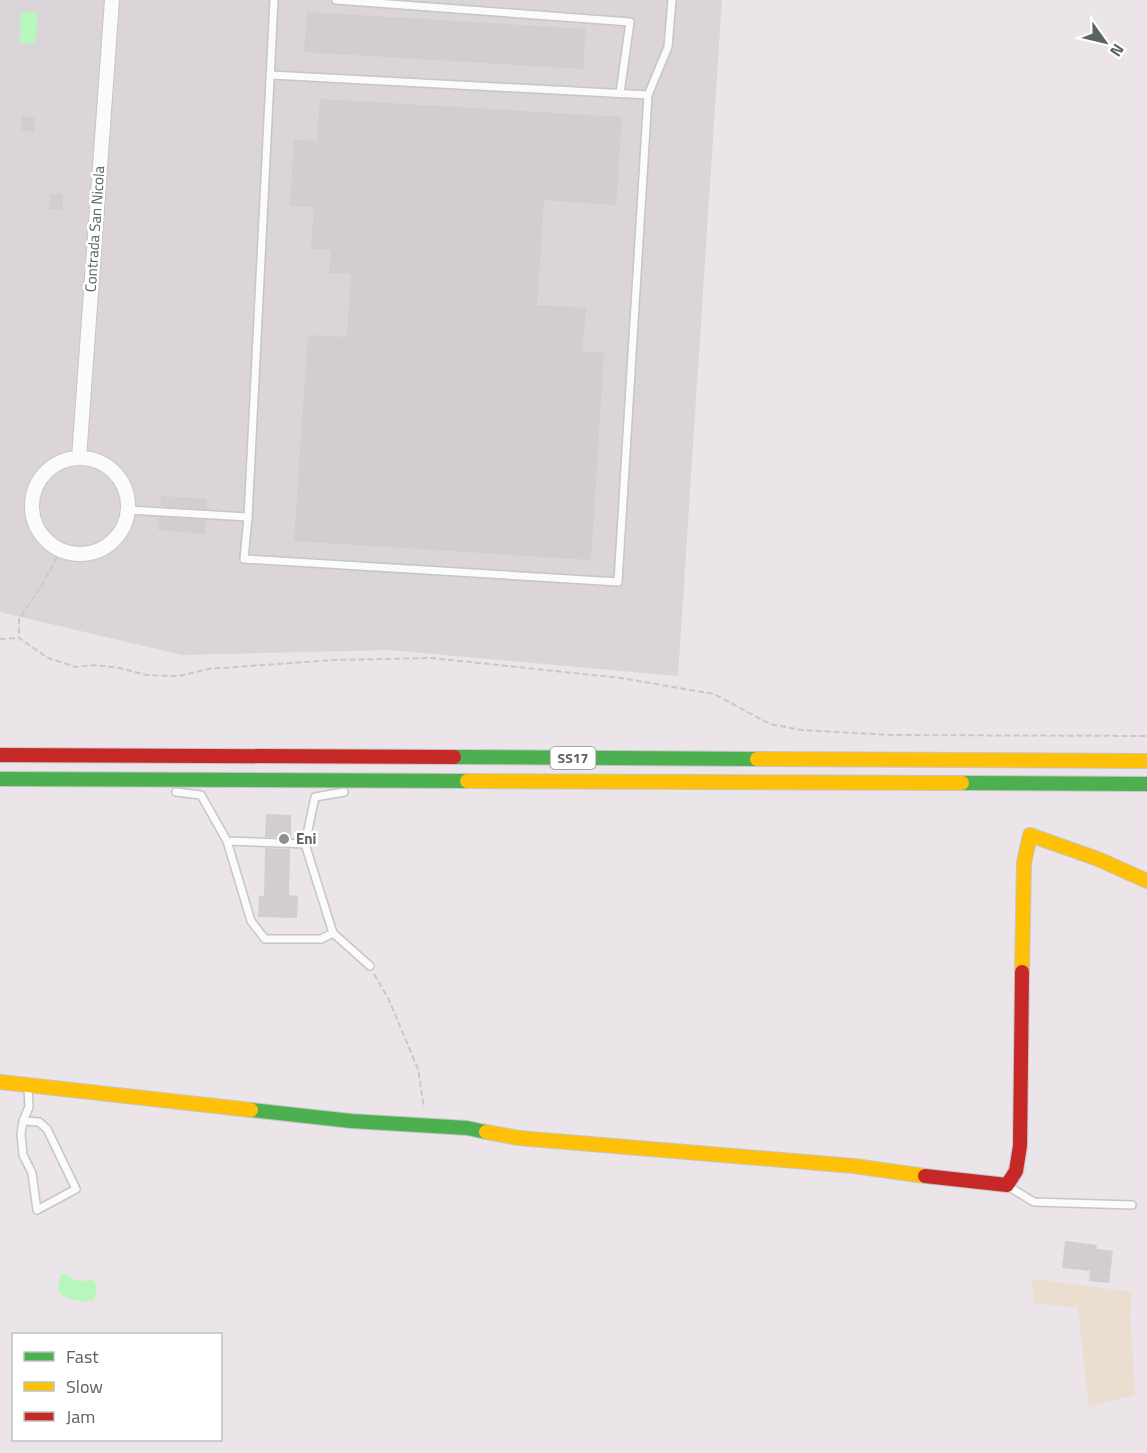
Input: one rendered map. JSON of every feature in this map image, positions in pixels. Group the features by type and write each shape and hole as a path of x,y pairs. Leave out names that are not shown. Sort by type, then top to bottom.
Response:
{"main road":[{"name":"SS17","path":"0,755 1147,761"},
{"name":"SS17","path":"0,779 1147,784"},
{"path":"0,1082 351,1121 467,1128 519,1138 854,1166 962,1182 1007,1185 1016,1172 1020,1146 1024,864 1030,836 1098,859 1147,881"}],"street":[{"name":"Contrada San Nicola","path":"79,458 112,0"},
{"path":"79,458 101,463 119,477 124,487 128,510 120,531 104,547 83,553 61,549 49,542 39,531 34,518 34,496 42,477 52,466 65,460 79,458"}],"lane":[{"path":"274,0 244,559 618,582 648,95 668,48 672,0"},
{"path":"336,0 630,22 620,93"},
{"path":"271,75 648,95"},
{"path":"128,510 248,517"},
{"path":"72,779 142,788"},
{"path":"370,966 333,933 305,844 315,796 410,781"},
{"path":"166,791 201,795 227,842 251,921 265,939 321,939 333,933"},
{"path":"227,842 305,844"},
{"path":"23,1121 39,1122 47,1129 75,1189 37,1210 32,1173 23,1155 21,1134 23,1121 29,1107 28,1085"},
{"path":"1007,1185 1020,1196 1034,1202 1132,1205"}],"path":[{"path":"19,638 19,619 42,585 61,549"},
{"path":"0,639 19,638 48,658 75,667 94,665 120,668 146,675 179,676 208,669 262,667 334,660 432,658 621,678 714,694 770,724 801,730 890,735 1147,736"},
{"path":"370,966 389,1000 418,1069 427,1125"}],"shaded area":[{"path":"0,0 722,0 678,676 389,650 182,655 0,612"},
{"path":"21,12 38,13 35,44 19,43"},
{"path":"63,1273 77,1281 94,1280 97,1288 94,1300 75,1300 58,1291 60,1275"},
{"path":"1032,1279 1132,1292 1130,1312 1135,1394 1089,1408 1078,1308 1034,1303"}],"building":[{"path":"307,12 586,29 583,69 304,52"},
{"path":"320,99 622,117 616,205 544,200 537,305 586,308 582,352 604,353 591,560 294,541 308,335 347,337 351,274 329,273 331,250 311,249 314,207 290,206 294,140 317,141"},
{"path":"22,116 35,118 34,132 21,130"},
{"path":"51,194 63,194 63,210 49,209"},
{"path":"161,496 207,499 207,509 160,506"},
{"path":"159,517 206,520 205,534 158,530"},
{"path":"266,814 291,815 291,838 265,837"},
{"path":"265,848 290,849 289,895 298,896 297,918 258,917 259,896 264,896"},
{"path":"1065,1241 1097,1245 1096,1249 1113,1251 1109,1283 1089,1281 1090,1271 1062,1268"}],"traffic: fast":[{"path":"454,757 757,759"},
{"path":"0,779 467,781"},
{"path":"962,783 1147,784"},
{"path":"251,1110 351,1121 467,1128 486,1132"}],"traffic: slow":[{"path":"757,759 1147,761"},
{"path":"467,781 962,783"},
{"path":"1022,972 1024,863 1030,835 1098,859 1147,881"},
{"path":"0,1082 251,1110"},
{"path":"486,1132 519,1138 854,1166 925,1176"}],"traffic: jam":[{"path":"0,755 454,757"},
{"path":"925,1176 1007,1185 1016,1171 1020,1146 1022,972"}],"place":[{"name":"Eni","path":"284,839"}]}
